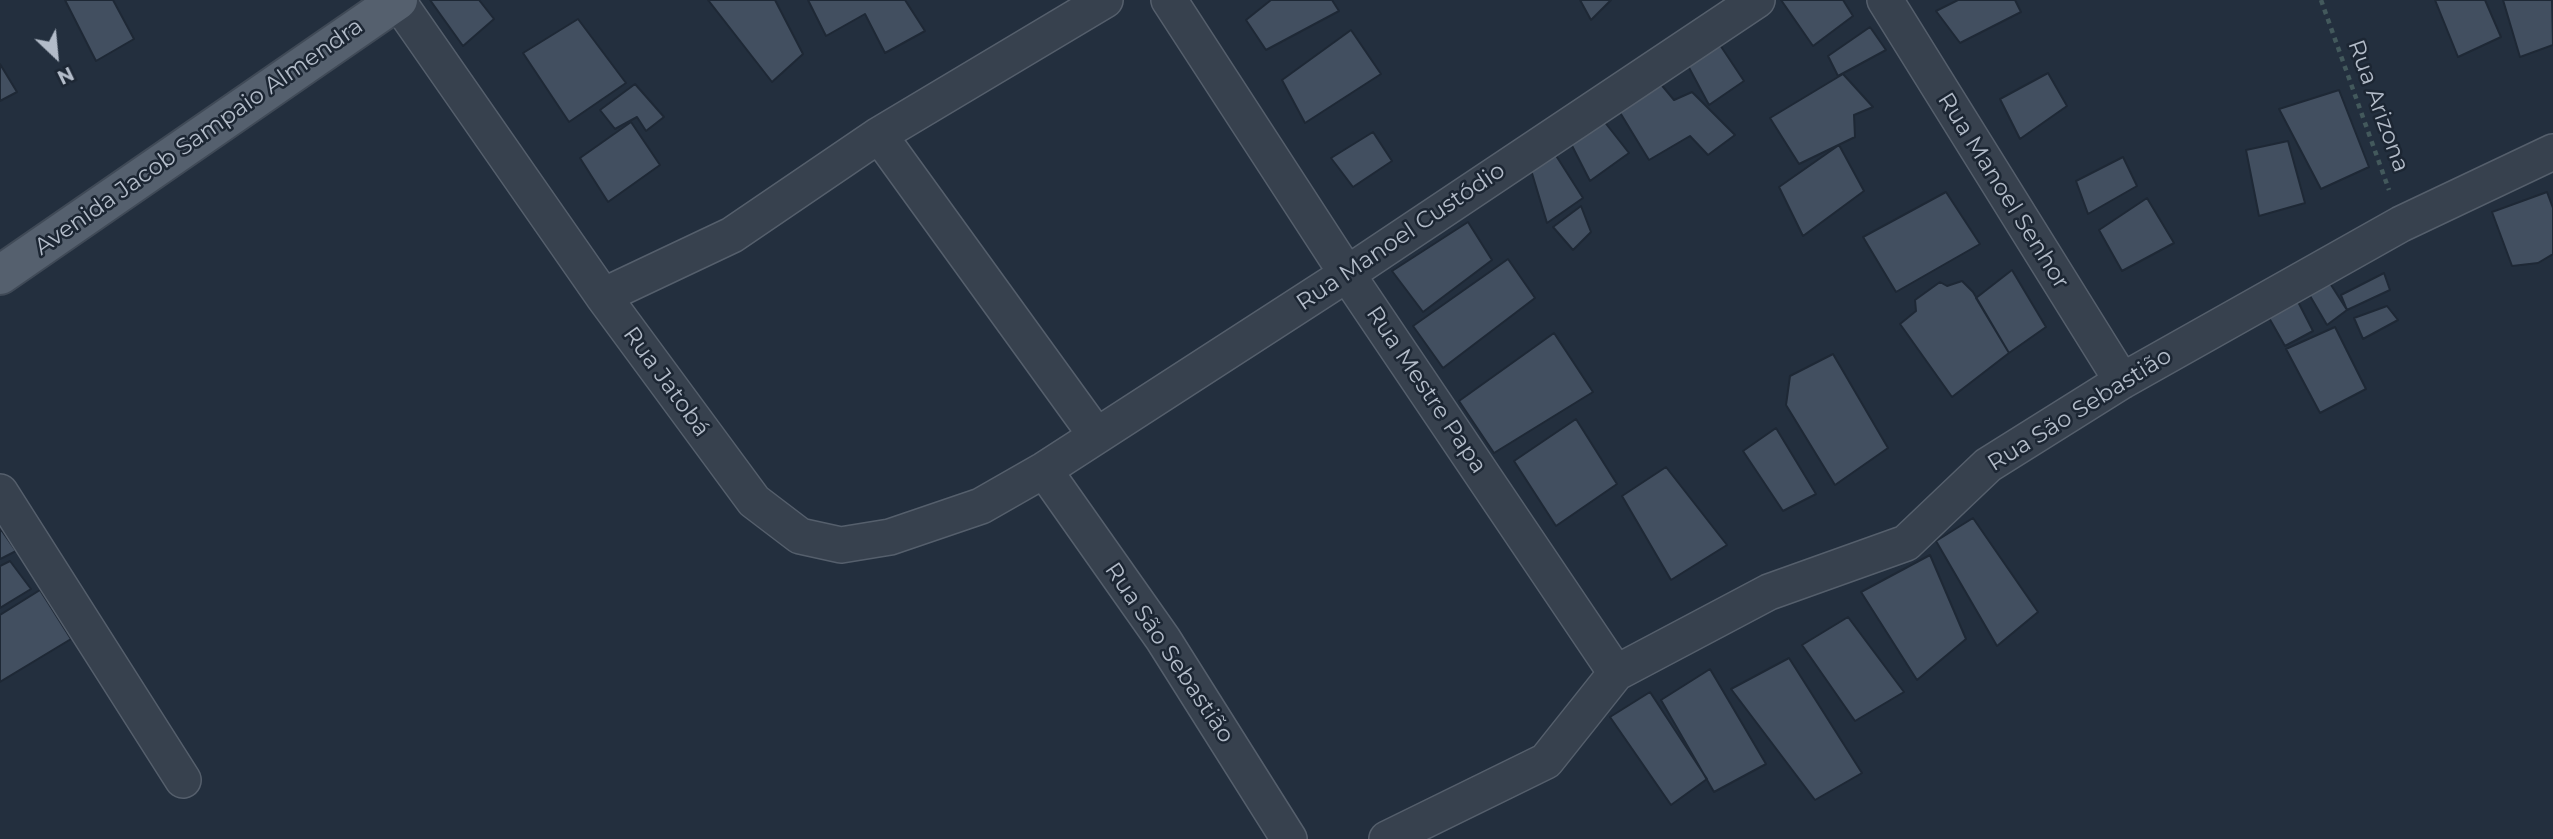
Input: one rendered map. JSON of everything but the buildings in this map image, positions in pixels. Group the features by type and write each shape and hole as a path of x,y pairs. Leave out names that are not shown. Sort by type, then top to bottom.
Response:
{"main road":[{"name":"Avenida Jacob Sampaio Almendra","path":"0,275 381,5"}],"street":[{"path":"603,296 732,235 879,135 1105,0"},
{"name":"Rua Mestre Papa","path":"1169,0 1347,274 1616,673"},
{"name":"Rua Manoel Custódio","path":"1044,470 1347,274 1756,0"},
{"name":"Rua Manoel Senhor","path":"1885,0 2122,381"},
{"name":"Rua Jatobá","path":"381,5 603,296 754,501 800,536 841,545 890,537 981,506 1044,470"},
{"path":"879,135 1096,435"},
{"name":"Rua São Sebastião","path":"1616,673 1769,592 1906,543 1988,465 2122,381 2401,224 2553,152"},
{"name":"Rua São Sebastião","path":"1044,470 1163,639 1289,839"},
{"path":"0,492 183,780"},
{"path":"1387,839 1546,761 1616,673"}],"path":[{"name":"Rua Arizona","path":"2321,0 2401,224"}]}
